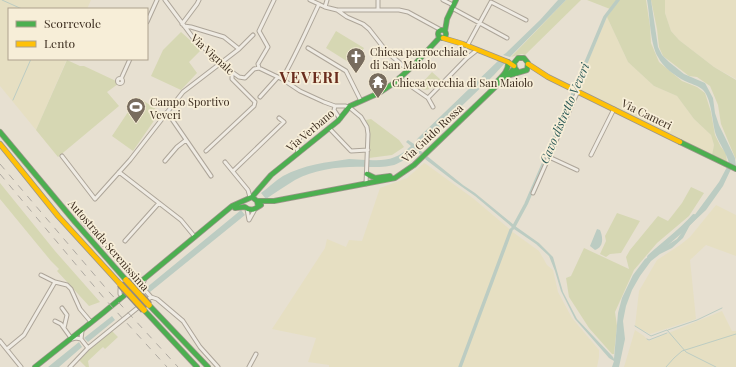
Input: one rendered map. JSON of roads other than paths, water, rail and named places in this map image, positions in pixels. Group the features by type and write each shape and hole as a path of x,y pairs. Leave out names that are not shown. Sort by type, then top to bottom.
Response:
{"main road":[{"name":"Via Verbano","path":"248,202 262,183 340,119 349,107 387,89 408,70 443,34 444,22 453,6"},
{"path":"443,34 467,46 508,62 522,72 525,71 548,77"},
{"path":"515,67 518,58 523,58 527,60 528,64 548,77"},
{"path":"489,92 508,70 510,65 508,62"},
{"path":"525,71 528,68 528,64"},
{"name":"Via Guido Rossa","path":"257,205 266,202 395,178 414,165 489,92 507,77 515,67"},
{"name":"Via Cameri","path":"548,77 736,169"},
{"name":"Autostrada Serenissima","path":"0,132 75,222 129,279 149,305 208,367"},
{"name":"Autostrada Serenissima","path":"0,144 45,200 97,260 197,367"},
{"path":"366,174 371,178 375,178 401,174"},
{"path":"62,202 75,222"},
{"path":"35,367 212,223 233,208 239,207 248,202 257,205 251,211 248,202"}],"street":[{"path":"148,20 157,0"},
{"name":"Via Vignale","path":"165,0 194,39 232,72 239,77 245,78 254,69 259,68"},
{"path":"199,0 183,25 224,37 239,49"},
{"path":"274,0 259,31 268,47 258,64 259,68 282,79 300,91 324,102 335,106 349,107 361,117 366,123 368,134 366,184"},
{"path":"310,0 325,7 337,10 399,10 408,12 443,34"},
{"path":"325,7 327,0"},
{"path":"378,0 378,10"},
{"path":"443,0 507,38"},
{"path":"467,58 467,46 491,2 526,20"},
{"path":"282,79 294,60 300,42 319,4"},
{"path":"337,10 347,18 363,24 369,29 387,52 408,70"},
{"path":"62,156 95,199 130,160 183,92 239,49 253,35"},
{"path":"308,48 346,71 361,101"},
{"path":"428,98 467,58 477,50"},
{"path":"121,78 130,60"},
{"path":"206,151 254,106 255,102 232,79 232,72"},
{"path":"260,97 278,77"},
{"path":"399,78 428,98 433,107"},
{"path":"533,193 576,90"},
{"path":"335,106 334,110 340,119"},
{"path":"591,155 614,109"},
{"path":"167,112 211,176"},
{"path":"233,171 284,122 279,118"},
{"path":"329,128 351,151 368,150"},
{"path":"298,153 298,139 302,134"},
{"path":"165,161 177,147 186,140"},
{"path":"549,157 577,170"},
{"path":"225,162 248,190 249,220 257,205"},
{"path":"119,172 181,220 195,236"},
{"path":"125,241 159,203"},
{"path":"83,221 131,274 120,290 120,294 122,296"},
{"path":"41,275 55,282 67,285 71,289 80,309 90,322 82,333 80,339"},
{"path":"129,279 142,279 144,289 150,296 157,299 183,321 200,347 218,367"},
{"path":"7,349 24,335 55,282"},
{"path":"133,288 140,287 144,289"},
{"path":"70,367 87,347 150,296"},
{"path":"62,308 67,315 64,328"},
{"path":"55,321 61,324 70,338"},
{"path":"62,345 67,344 76,338 80,339 87,347"},
{"path":"0,341 21,367"},
{"path":"249,367 256,354"}],"waterway":[{"path":"2,0 20,8"},
{"name":"Cavo distretto Veveri","path":"513,228 526,204 605,17 618,0"},
{"path":"13,100 31,60"},
{"path":"650,257 694,217"},
{"name":"Cavo distretto Veveri","path":"460,367 511,230"},
{"path":"668,330 697,320 722,308"},
{"path":"635,326 651,336 667,330 686,352 716,367"},
{"path":"647,339 649,340 667,333"},
{"path":"666,367 682,351 736,334"}],"railway":[{"path":"0,164 110,293 178,367"},
{"path":"0,174 104,298 167,367"}],"place":[{"name":"Chiesa parrocchiale di San Maiolo","path":"356,74"},
{"name":"Chiesa vecchia di San Maiolo","path":"378,99"},
{"name":"Campo Sportivo Veveri","path":"136,124"}],"district":[{"name":"VEVERI","path":"310,77"}]}
